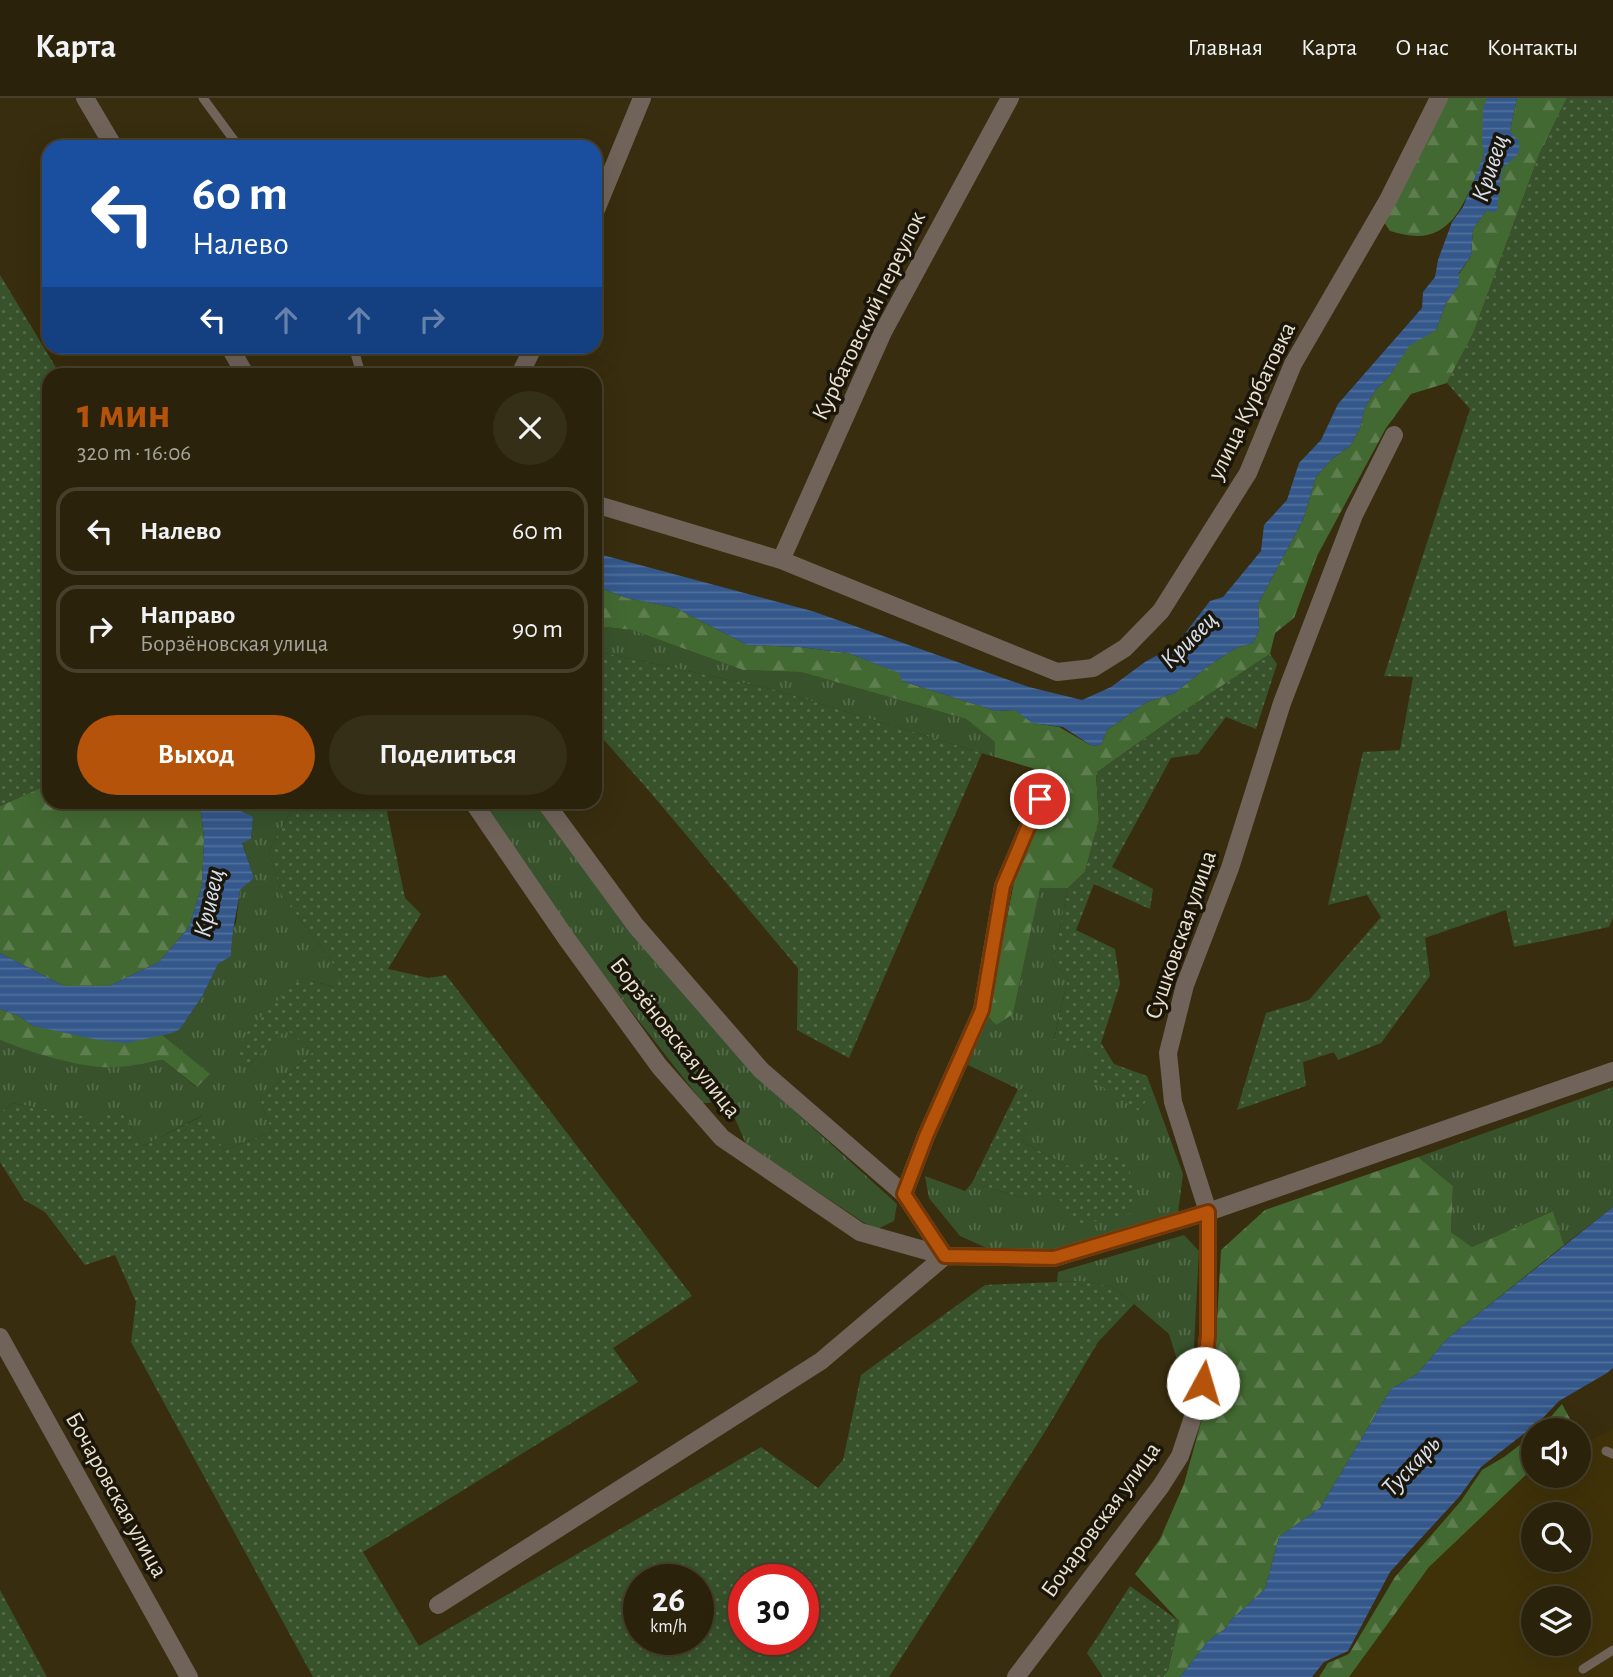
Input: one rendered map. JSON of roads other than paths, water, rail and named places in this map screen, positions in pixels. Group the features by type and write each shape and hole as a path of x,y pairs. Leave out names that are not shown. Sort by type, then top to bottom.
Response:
{"street":[{"path":"85,98 110,140"},
{"path":"602,195 642,98"},
{"name":"Курбатовский переулок","path":"781,560 883,332 1010,98"},
{"name":"улица Курбатовка","path":"781,560 1057,673 1093,668 1125,648 1161,611 1248,473 1293,365 1388,200 1439,98"},
{"name":"Сушковская улица","path":"1208,1212 1173,1102 1168,1053 1185,985 1230,868 1282,703 1354,515 1394,435"},
{"path":"602,505 781,560"},
{"path":"904,1194 926,1136 982,1010 1003,886 1040,799"},
{"name":"Борзёновская улица","path":"478,809 566,938 659,1066 722,1138 860,1232 945,1256"},
{"name":"Борзёновская улица","path":"550,809 636,926 761,1070 904,1194 945,1256"},
{"path":"438,1605 821,1361 945,1256 1054,1258 1208,1212 1613,1071"},
{"name":"Бочаровская улица","path":"1016,1677 1180,1457 1203,1383 1208,1336 1208,1212"},
{"name":"Бочаровская улица","path":"0,1337 189,1677"}],"lane":[{"path":"203,98 234,140"},
{"path":"1584,1669 1613,1650"}],"water":[{"name":"Кривец","path":"1487,98 1517,98 1510,131 1519,141 1519,153 1502,169 1497,212 1486,211 1473,229 1471,256 1459,273 1459,285 1446,303 1436,330 1409,346 1365,407 1360,428 1350,446 1331,460 1316,477 1303,520 1258,604 1259,630 1253,643 1236,648 1175,693 1147,702 1107,730 1101,745 1092,746 1063,727 1032,723 1015,710 996,711 902,681 899,673 848,653 800,647 747,645 676,608 627,598 602,589 602,555 812,611 1029,687 1082,700 1111,687 1145,662 1176,645 1210,601 1223,597 1261,551 1264,525 1287,500 1299,463 1321,440 1338,404 1422,308 1423,292 1435,277 1438,260 1452,222 1463,207 1484,155 1483,109"},
{"name":"Кривец","path":"201,809 241,809 253,817 251,839 242,843 254,878 240,890 231,956 218,964 203,995 180,1029 127,1043 98,1040 33,1026 19,1016 0,1009 0,953 64,986 109,986 159,962 189,927 202,886 204,839"},
{"name":"Тускарь","path":"1613,1207 1613,1368 1559,1401 1543,1418 1521,1418 1521,1436 1481,1467 1459,1497 1390,1572 1348,1651 1324,1662 1312,1677 1180,1677 1208,1641 1225,1629 1231,1620 1265,1589 1279,1537 1320,1508 1391,1389 1417,1374 1448,1338"}]}
